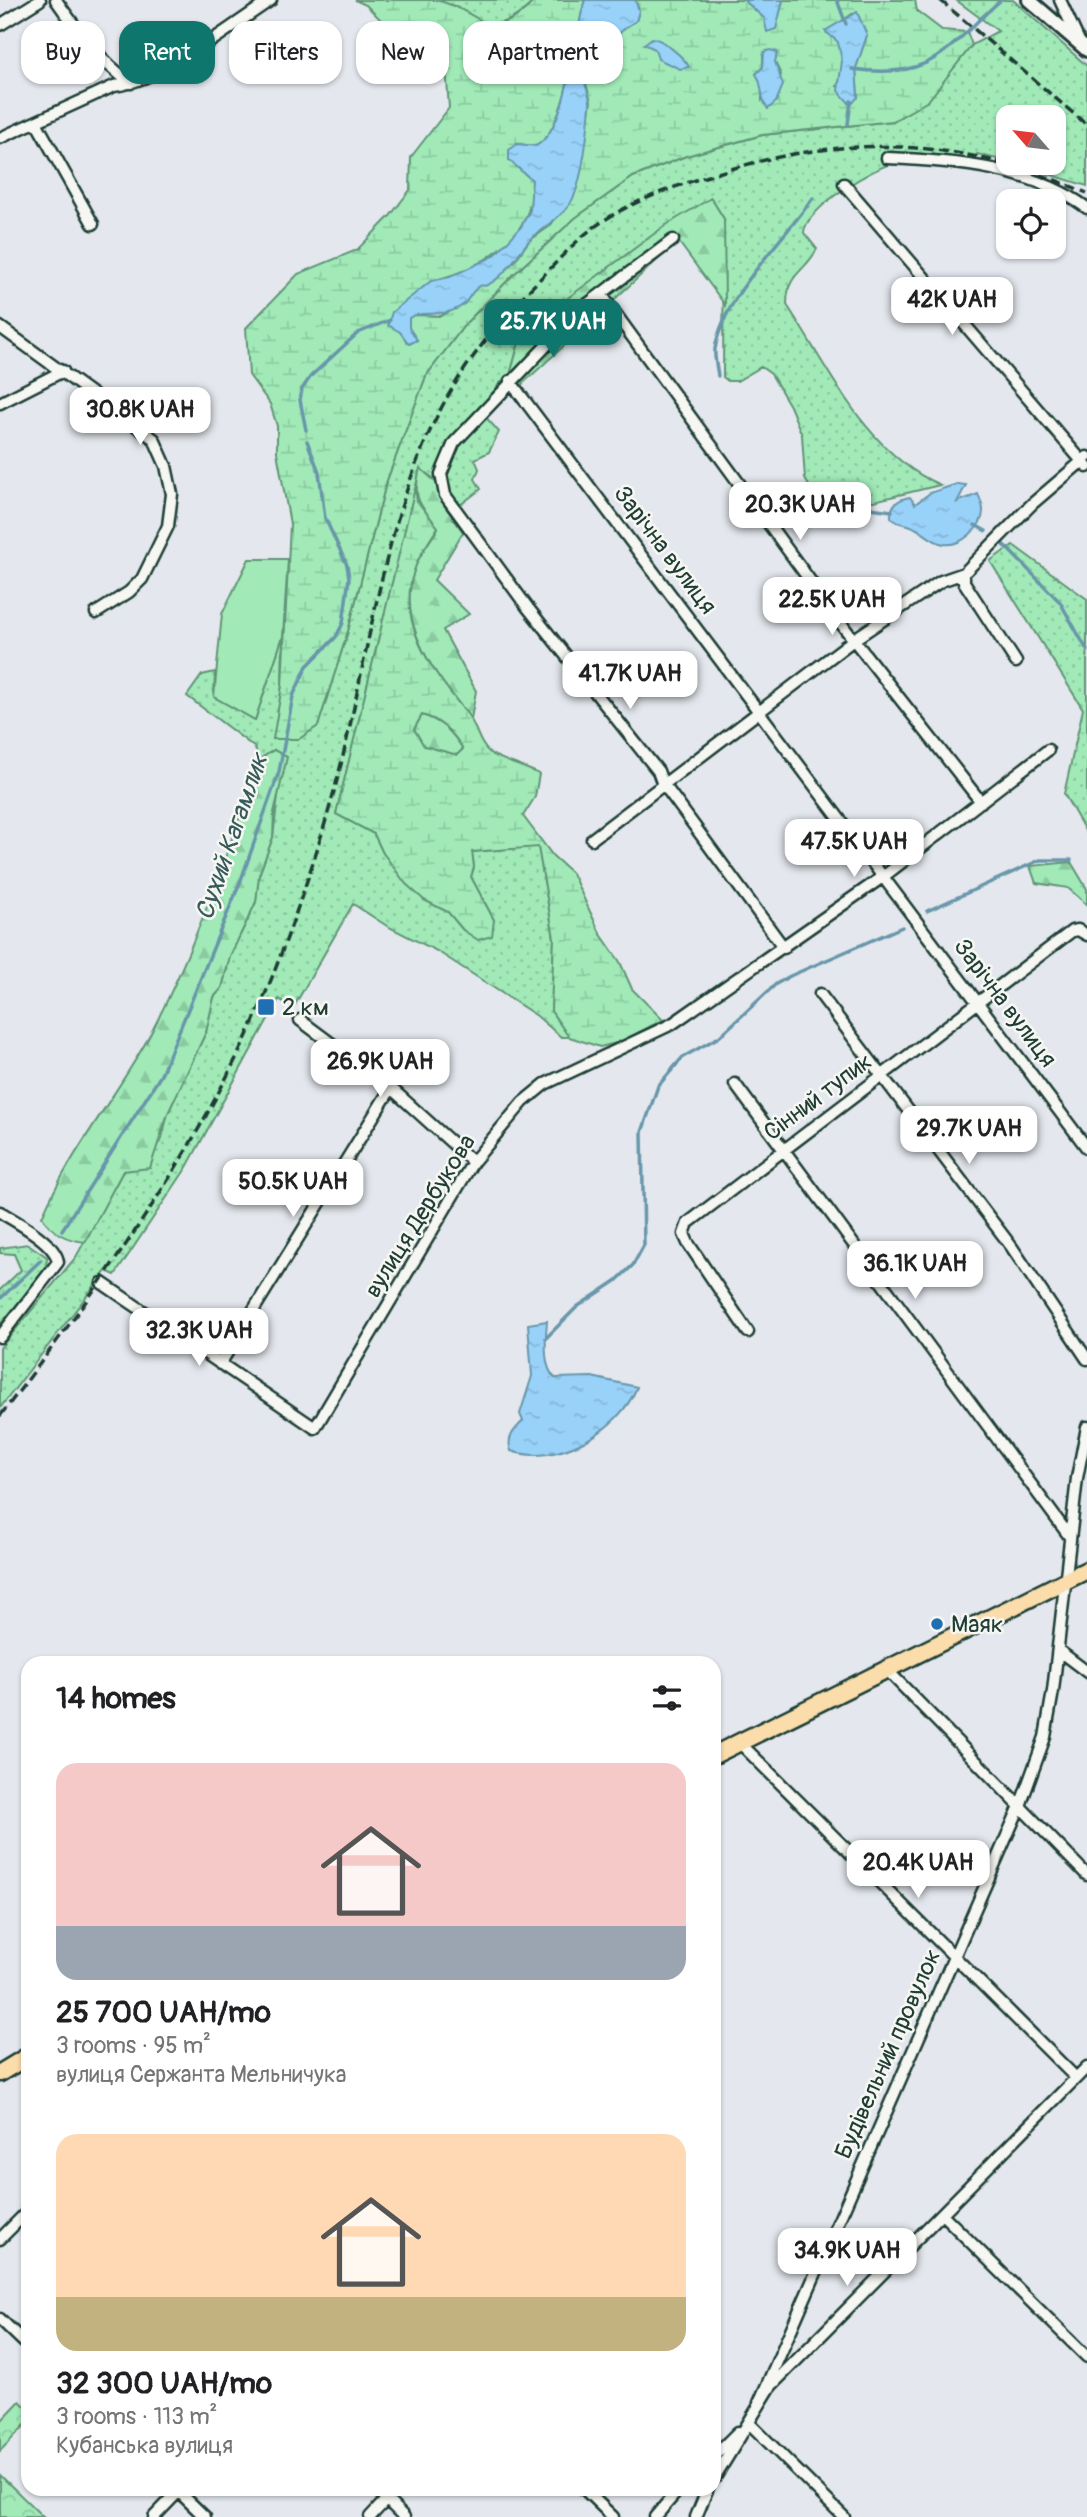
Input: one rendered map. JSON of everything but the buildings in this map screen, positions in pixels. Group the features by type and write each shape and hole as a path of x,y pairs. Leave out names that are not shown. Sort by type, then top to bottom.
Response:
{"main road":[{"path":"721,1752 1087,1570"},
{"path":"0,2073 21,2060"}],"street":[{"path":"0,26 40,0"},
{"path":"56,0 82,34 119,71"},
{"path":"215,36 271,0"},
{"path":"1060,0 1084,47"},
{"path":"1032,2 1084,47"},
{"path":"0,138 114,86 125,84"},
{"path":"36,122 93,224"},
{"path":"887,158 949,162 1013,174 1051,188 1087,208"},
{"path":"592,839 662,782 856,638 941,581 964,573 1032,504 1085,462 844,184"},
{"path":"673,240 581,309 454,443 441,474 445,495 528,608 658,771 662,782 784,948"},
{"path":"601,294 846,630 856,638 981,802"},
{"path":"0,327 154,439 166,466 172,494 168,526 142,579 130,592 96,613"},
{"path":"0,403 63,371"},
{"name":"Зарічна вулиця","path":"510,381 1087,1148"},
{"path":"964,573 964,582 1016,662"},
{"name":"вулиця Дербукова","path":"220,1364 315,1428 473,1163 523,1102 545,1084 672,1024 884,876 1048,750"},
{"name":"Сінний тупик","path":"748,1332 729,1307 684,1234 688,1223 978,1002 1082,933"},
{"path":"820,994 1011,1246 1087,1359"},
{"path":"300,1020 391,1088 473,1163"},
{"path":"735,1084 1070,1537"},
{"path":"102,1283 220,1364 391,1088"},
{"path":"0,1212 48,1244 57,1252 58,1262 0,1337"},
{"name":"Будівельний провулок","path":"759,2403 1020,1806 1045,1737 1087,1427"},
{"path":"1058,1650 1087,1672"},
{"path":"887,1671 1087,1875"},
{"path":"740,1743 1076,2078"},
{"path":"721,2468 771,2386 1087,2067"},
{"path":"942,2214 1087,2357"},
{"path":"0,2239 21,2218"},
{"path":"0,2319 21,2339"},
{"path":"721,2449 749,2423"},
{"path":"749,2423 844,2517"},
{"path":"154,2517 171,2496"},
{"path":"182,2496 205,2517"},
{"path":"383,2496 404,2517"},
{"path":"370,2517 390,2496"},
{"path":"591,2496 613,2517"},
{"path":"655,2517 673,2496"},
{"path":"696,2517 705,2496"}],"green space":[{"path":"355,0 436,0 452,5 484,21 463,21 463,84 567,84 556,121 547,136 536,146 517,144 509,160 532,180 531,200 525,218 515,234 486,259 450,276 431,281 400,332 409,344 417,340 409,328 409,318 413,315 441,316 464,304 476,288 514,262 529,241 550,226 577,188 591,101 586,84 623,84 623,30 636,21 639,11 635,0 744,0 776,28 783,0 915,0 917,11 942,30 967,32 972,45 928,101 893,121 762,135 686,156 633,177 575,218 513,275 466,323 426,376 386,483 348,631 318,726 299,739 273,739 282,686 290,524 277,452 277,426 270,404 249,375 246,328 298,274 357,250 390,216 410,190 411,157 449,108 449,21 382,21 366,5","holes":["852,14 867,35 856,68 858,97 837,86 842,55 836,37 827,33","767,51 777,52 775,62 781,75 762,100 762,83 756,74 763,67 763,55"]},
{"path":"436,0 535,0 509,20 476,20"},
{"path":"535,0 585,0 580,21 508,21"},
{"path":"956,0 1013,0 1087,66 1087,186 1052,175 1066,175 1066,105 996,105 996,159 977,154 967,170 896,163 857,180 827,202 807,224 804,233 817,249 793,279 788,294 787,305 835,382 871,431 891,453 914,471 940,485 874,501 832,498 811,489 805,479 802,435 790,406 771,374 761,367 737,381 728,381 723,377 724,219 711,198 522,332 510,375 499,384 482,413 499,432 489,452 475,459 479,469 475,479 481,489 460,505 447,488 420,469 336,814 374,834 383,853 424,900 448,912 463,930 494,920 471,877 474,867 472,852 538,846 554,938 551,1011 569,1037 561,1037 537,1016 437,951 387,926 353,904 293,1008 279,999 187,1167 115,1275 106,1271 0,1408 0,1348 76,1257 123,1171 161,1142 168,1113 206,1032 214,997 222,988 230,956 256,902 259,875 273,837 279,788 274,750 260,759 254,747 187,696 202,675 215,672 214,697 255,720 283,636 282,686 274,739 318,726 348,631 386,483 426,376 466,323 575,218 633,177 686,156 763,135 893,121 927,101 972,45 998,31"},
{"path":"711,198 724,219 725,305 678,241 519,387 510,375 522,332 666,225"},
{"path":"420,468 438,484 444,505 463,532 434,580 469,614 443,630 476,691 471,719 432,667 414,628 410,587 418,560 438,528 419,501 417,487"},
{"path":"415,488 417,501 438,527 418,560 410,587 413,627 421,646 442,682 471,720 486,749 499,758 539,774 535,797 523,816 553,856 572,873 600,933 620,962 632,989 663,1020 620,1042 600,1047 569,1037 551,1011 554,938 538,847 472,852 474,867 471,877 494,920 492,936 478,940 463,930 448,912 424,900 406,884 383,853 374,834 336,814","holes":["422,715 441,723 455,737 463,749 457,755 424,746 414,729"]},
{"path":"1013,545 1087,599 1087,834 1064,794 1083,709 990,561"},
{"path":"249,559 288,559 283,636 255,720 214,697 222,614"},
{"path":"422,715 446,728 463,749 457,755 424,746 414,729"},
{"path":"274,750 287,757 274,813 273,837 259,875 256,902 230,956 222,988 214,997 206,1032 168,1113 150,1168 123,1171 85,1242 72,1240 55,1231 42,1217 66,1169 138,1056 168,1000 210,898 260,759"},
{"path":"1071,862 1087,889 1087,905 1068,888 1036,883 1030,866"},
{"path":"28,1244 47,1257 46,1269 0,1325 0,1290 21,1270 14,1254 0,1253 0,1248"},
{"path":"21,2402 21,2429 0,2451 0,2422"},
{"path":"0,2475 43,2517 0,2517"}],"water":[{"path":"585,0 635,0 639,11 636,21 623,30 623,21 580,21"},
{"path":"744,0 783,0 776,29 767,32 764,18"},
{"path":"857,12 867,35 856,68 858,97 851,105 838,91 842,61 838,42 825,31"},
{"path":"652,38 672,49 689,67 680,69 658,59 655,49 644,44"},
{"path":"764,52 777,52 775,62 783,85 776,102 768,109 763,101 756,74 763,67"},
{"path":"567,84 585,84 590,104 584,157 580,178 568,206 528,242 499,277 478,287 457,309 409,318 409,328 417,340 409,344 400,332 388,325 392,312 431,281 450,277 494,256 521,227 530,210 532,180 509,160 509,150 517,144 536,146 547,136 556,121"},
{"path":"957,484 966,485 957,502 978,494 983,508 980,523 964,539 950,544 940,543 891,517 894,505 899,501 910,497 915,504 930,493"},
{"path":"547,1321 546,1359 555,1378 592,1377 637,1387 616,1418 584,1442 548,1454 529,1455 511,1451 510,1438 523,1421 520,1414 532,1376 528,1324"}],"waterway":[{"name":"Сухий Кагамлик","path":"837,0 846,24"},
{"path":"852,69 903,70 922,65 952,46 1001,0"},
{"name":"Сухий Кагамлик","path":"848,124 851,101"},
{"name":"Сухий Кагамлик","path":"718,376 715,349 730,309 756,270 813,198"},
{"name":"Сухий Кагамлик","path":"306,430 300,400 302,389 311,376 358,333 390,320"},
{"name":"Сухий Кагамлик","path":"62,1230 161,1075 241,880 279,772 293,696 307,666 336,637 343,623 349,578 347,565 325,518 319,472 307,441"},
{"name":"Сухий Кагамлик","path":"796,490 820,501 892,511"},
{"name":"Сухий Кагамлик","path":"975,525 986,531"},
{"name":"Сухий Кагамлик","path":"1004,545 1060,602 1087,650"},
{"path":"927,911 1040,860 1071,860"},
{"path":"546,1338 577,1307 616,1281 633,1265 644,1245 642,1132 658,1086 683,1057 719,1037 776,984 902,927"},
{"name":"Сухий Кагамлик","path":"0,1299 41,1260"}],"railway":[{"path":"940,0 1087,125"},
{"path":"0,1416 119,1255 156,1199 223,1084 252,1024 294,918 330,806 381,581 410,480 429,433 452,389 481,346 515,305 565,253 608,218 677,186 777,157 867,147 955,153 999,162 1087,193"}],"place":[{"name":"2 км","path":"266,1007"},
{"name":"Маяк","path":"937,1624"}]}
